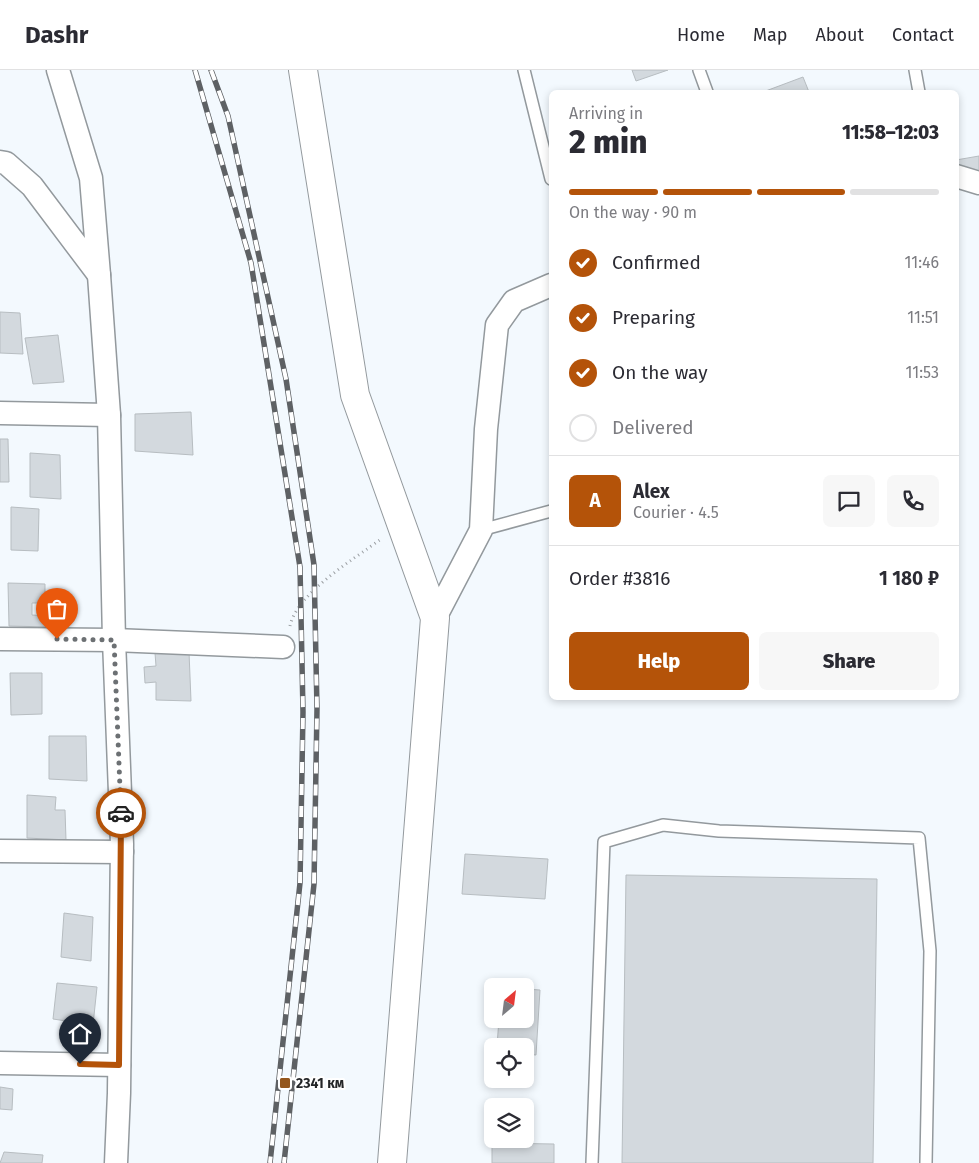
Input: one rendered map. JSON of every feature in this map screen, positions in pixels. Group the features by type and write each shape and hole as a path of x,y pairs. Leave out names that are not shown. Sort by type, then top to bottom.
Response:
{"street":[{"path":"58,70 91,178 109,415 114,640 122,852 116,1163"},
{"path":"304,70 355,395 435,618"},
{"path":"0,162 6,162 32,186 99,275"},
{"path":"959,177 979,183"},
{"path":"392,1163 435,618 481,530 486,429 497,325 514,301 549,286"},
{"path":"0,413 109,415"},
{"path":"0,639 114,640 283,647"},
{"path":"0,851 122,852"},
{"path":"0,1062 119,1065"}],"lane":[{"path":"524,70 549,171"},
{"path":"699,70 706,90"},
{"path":"915,70 919,90"},
{"path":"481,530 549,512"},
{"path":"592,1163 604,842 663,825 719,831 919,838 930,951 926,1163"}],"path":[{"path":"283,647 292,618 300,603 314,589 401,523"}],"building":[{"path":"632,70 668,70 636,81"},
{"path":"803,77 808,90 768,90"},
{"path":"979,156 979,176 959,173 959,159"},
{"path":"0,312 20,313 23,354 0,353"},
{"path":"58,335 64,382 33,384 25,338"},
{"path":"191,412 193,455 135,451 135,414"},
{"path":"0,439 8,439 9,482 0,482"},
{"path":"30,453 60,455 61,499 30,497"},
{"path":"11,507 39,509 38,551 11,550"},
{"path":"8,583 45,584 45,603 32,603 32,615 49,616 49,627 9,626"},
{"path":"189,652 191,701 156,700 156,682 145,683 144,667 156,666 155,653"},
{"path":"10,673 42,673 42,714 11,715"},
{"path":"49,736 86,736 87,781 49,779"},
{"path":"27,795 56,797 55,810 65,810 66,840 27,838"},
{"path":"465,854 548,859 545,899 462,894"},
{"path":"626,875 877,879 873,1163 622,1163"},
{"path":"64,913 93,917 91,961 61,957"},
{"path":"57,983 97,987 93,1025 53,1019"},
{"path":"534,990 540,990 536,1055 534,1055 534,1038 498,1038 498,1028 534,1028"},
{"path":"0,1087 13,1089 12,1110 0,1109"},
{"path":"534,1144 554,1144 554,1163 492,1163 492,1148 534,1148"},
{"path":"4,1152 43,1155 42,1163 0,1163"}],"railway":[{"path":"195,70 251,263 300,567 303,712 300,883 270,1163"},
{"path":"211,70 228,116 286,379 314,565 317,709 314,884 284,1163"}],"way so far":[{"path":"57,639 114,640 121,813"}],"place":[{"name":"2341 км","path":"285,1083"}],"route":[{"path":"80,1064 119,1065 121,813"}]}
